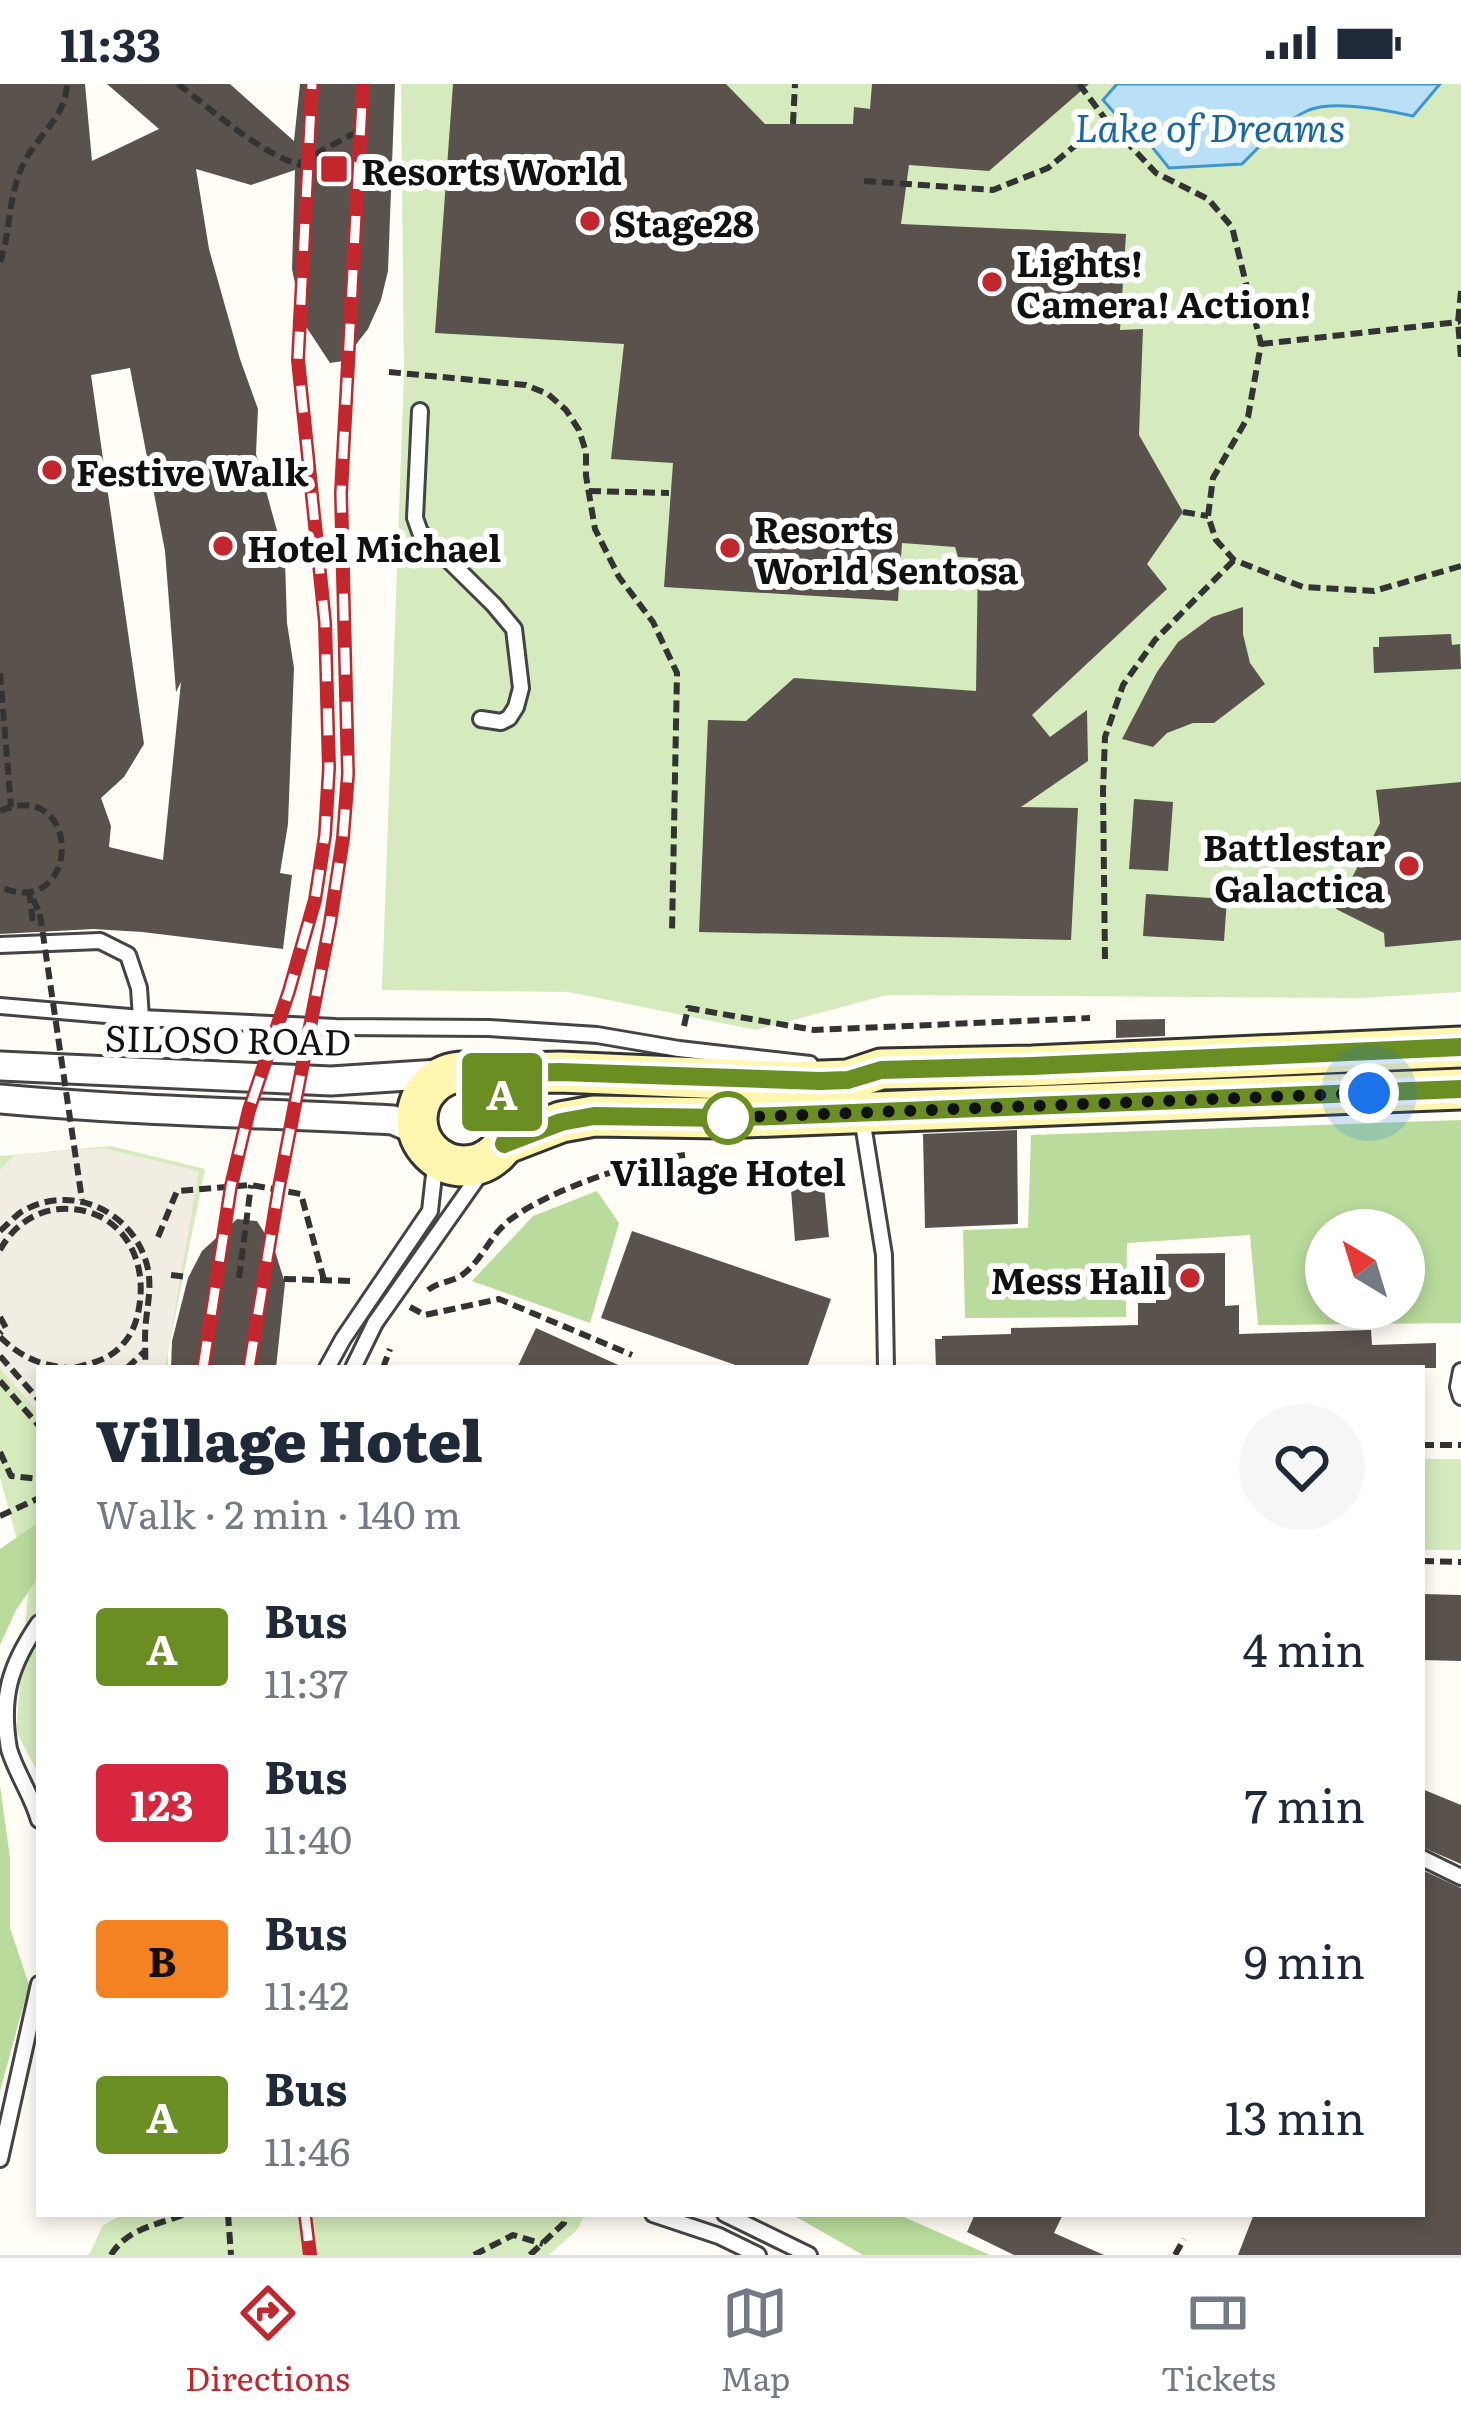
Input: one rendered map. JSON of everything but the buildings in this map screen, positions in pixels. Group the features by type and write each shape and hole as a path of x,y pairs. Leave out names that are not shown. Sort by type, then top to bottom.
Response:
{"street":[{"path":"1461,1047 881,1070 848,1080 793,1082 560,1072 466,1074 440,1079 428,1088 417,1116 427,1144 449,1164 464,1166 576,1118 722,1118 1461,1089"},
{"name":"SILOSO ROAD","path":"0,1066 331,1081 466,1074"},
{"path":"466,1074 491,1080 508,1102 510,1130 498,1150"},
{"name":"SILOSO ROAD","path":"0,1099 97,1108 393,1120 427,1144"}],"lane":[{"path":"420,411 416,518 421,532 514,629 520,688 516,707 502,722 481,718"},
{"path":"0,945 100,941 128,955 139,988 140,1018"},
{"path":"0,1006 140,1018 597,1035 770,1061 881,1070"},
{"path":"862,1113 884,1255 886,1365"},
{"path":"329,1365 430,1211 427,1144"},
{"path":"353,1365 375,1323 498,1150"},
{"path":"1461,1371 1461,1397"},
{"path":"36,1627 15,1658 2,1699 9,1750 36,1809"},
{"path":"1425,1859 1461,1877"},
{"path":"0,2158 36,1997"},
{"path":"662,2217 719,2236 752,2254 764,2233"},
{"path":"731,2217 809,2255"}],"path":[{"path":"0,262 15,187 26,158 67,99 67,84"},
{"path":"178,84 245,135 308,167"},
{"path":"793,124 795,84"},
{"path":"1079,84 1156,172 1208,199 1232,227 1261,344 1248,418 1214,478 1208,516 1216,540 1234,560 1303,587 1374,591 1461,566"},
{"path":"864,181 993,190 1048,168 1106,120"},
{"path":"295,164 360,130"},
{"path":"1461,291 1461,358"},
{"path":"1261,344 1459,319"},
{"path":"389,372 526,385 548,394 579,430 595,529 619,578 653,622 677,673 672,932"},
{"path":"588,491 669,493"},
{"path":"1183,512 1208,516"},
{"path":"1105,959 1105,736 1123,685 1155,640 1234,560"},
{"path":"0,673 11,812 20,806"},
{"path":"0,811 20,806 38,809 52,818 64,848 52,879 29,891 0,887"},
{"path":"29,891 40,914 82,1200"},
{"path":"679,1048 688,1008 814,1030 1090,1018"},
{"path":"400,1319 407,1305 437,1283 462,1275 508,1220 572,1186 662,1158 702,1153"},
{"path":"158,1237 177,1190 251,1185 301,1194 323,1280"},
{"path":"239,1278 251,1185"},
{"path":"0,1231 21,1213 47,1202 74,1200 101,1207 124,1222 141,1244 149,1271 145,1365"},
{"path":"0,1250 27,1220 50,1210 74,1208 98,1215 118,1229 133,1249 141,1272 136,1323 122,1347 84,1365"},
{"path":"171,1275 188,1277"},
{"path":"284,1279 351,1281"},
{"path":"407,1305 425,1315 499,1299 632,1355"},
{"path":"0,1316 6,1328 0,1335 18,1354 43,1365"},
{"path":"384,1365 391,1345"},
{"path":"130,1365 146,1349"},
{"path":"0,1356 36,1394"},
{"path":"0,1382 36,1423"},
{"path":"1425,1444 1461,1445"},
{"path":"0,1452 11,1476 36,1479"},
{"path":"0,1516 36,1499"},
{"path":"1425,1562 1461,1562"},
{"path":"111,2255 119,2242 175,2217"},
{"path":"228,2217 231,2255"},
{"path":"530,2255 564,2224 565,2217"},
{"path":"474,2255 513,2235 543,2244"},
{"path":"1175,2255 1184,2240"}],"green space":[{"name":"Resorts World Sentosa","path":"401,84 1461,84 1461,992 1360,998 887,995 756,1030 569,992 382,990 404,372"},
{"path":"1461,1120 1461,1323 1425,1323 1425,1209 1305,1209 1305,1325 1258,1325 1250,1235 1127,1243 1126,1317 965,1318 963,1230 1028,1228 1031,1135"},
{"path":"111,1146 205,1169 168,1365 36,1365 36,1769 16,1731 29,1585 0,1477 0,1156"},
{"path":"597,1191 619,1223 590,1323 472,1281 533,1216"},
{"path":"1425,1459 1461,1459 1461,1550 1425,1550"},
{"path":"36,1524 36,1580 0,1645 0,1549"},
{"path":"0,1786 10,1858 10,1928 29,1985 0,2091"},
{"path":"118,2217 584,2217 577,2230 549,2255 89,2255 103,2225"},
{"path":"796,2217 904,2217 990,2255 863,2255"}],"shaded area":[{"path":"102,1148 199,1171 166,1365 36,1365 36,1410 0,1369 0,1170 14,1155"}],"water":[{"name":"Lake of Dreams","path":"1117,84 1440,84 1413,116 1360,107 1320,107 1281,127 1242,164 1169,168 1132,122 1125,125 1103,100"}],"railway":[{"path":"203,1365 231,1186 249,1110 315,900 325,835 329,768 325,622 298,360 312,84"},
{"path":"249,1365 343,838 348,774 341,493 363,84"},
{"path":"305,2217 310,2255"}],"bus line":[{"name":"A","path":"1461,1047 881,1070 848,1080 793,1082 560,1072 478,1074 491,1080 508,1102 510,1130 504,1144 561,1122 594,1116 722,1118 1461,1089"}],"place":[{"name":"Resorts World","path":"334,169"},
{"name":"Stage28","path":"590,221"},
{"name":"Lights! Camera! Action!","path":"992,282"},
{"name":"Festive Walk","path":"52,470"},
{"name":"Hotel Michael","path":"223,546"},
{"name":"Resorts World Sentosa","path":"730,548"},
{"name":"Battlestar Galactica","path":"1409,866"},
{"name":"Village Hotel","path":"728,1118"},
{"name":"Mess Hall","path":"1190,1278"}],"route":[{"path":"728,1118 722,1118 1369,1093"}]}
